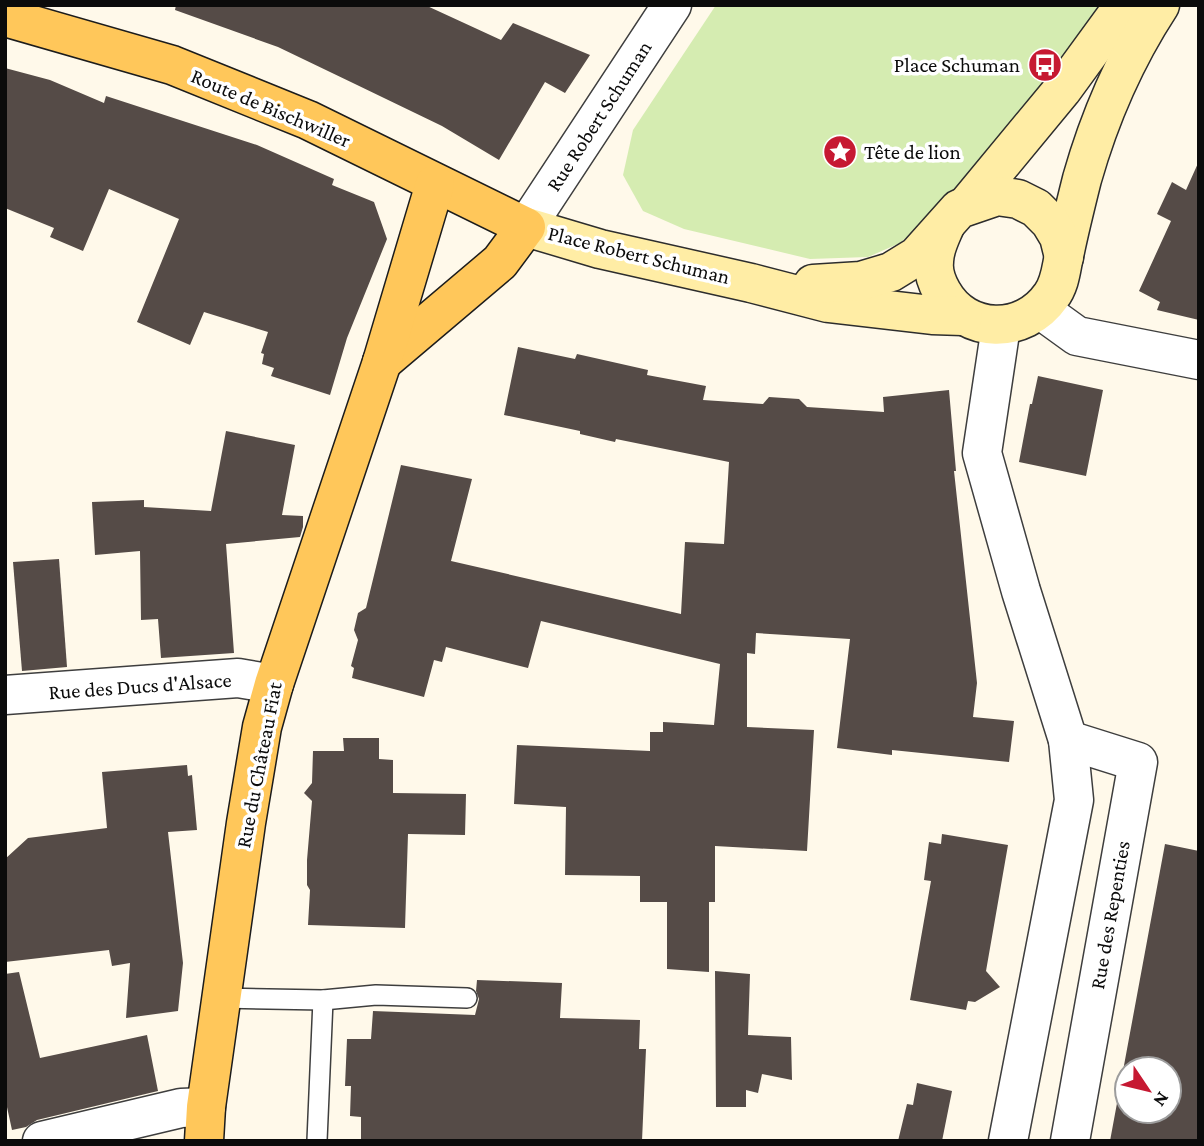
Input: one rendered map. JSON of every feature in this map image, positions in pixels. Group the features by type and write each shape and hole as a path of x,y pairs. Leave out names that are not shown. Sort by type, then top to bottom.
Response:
{"main road":[{"name":"Route de Bischwiller","path":"5,17 172,65 308,120 526,227"},
{"name":"Rue du Château Fiat","path":"205,1124 246,823 262,727 382,362 435,184"},
{"path":"382,362 500,262 526,227"}],"street":[{"name":"Rue Robert Schuman","path":"526,227 672,5"},
{"name":"Place Robert Schuman","path":"751,282 831,284 880,277 917,256 955,216 1062,90 1124,5"},
{"path":"1008,1141 1074,800 1068,740 1021,592 982,453 1001,326 1023,321 1041,310 1057,288 1083,177 1095,140 1135,49 1160,5"},
{"path":"955,216 997,196 1018,199 1036,208 1050,222 1059,237 1064,257"},
{"name":"Place Robert Schuman","path":"955,216 937,245 934,263 937,282 947,300 963,316 980,324 1001,326"},
{"name":"Place Robert Schuman","path":"526,227 600,249 751,282 828,303 963,316"},
{"path":"1041,310 1077,336 1199,360"},
{"name":"Rue des Ducs d'Alsace","path":"5,695 237,678 274,684"},
{"name":"Rue des Repenties","path":"1068,740 1138,761 1070,1141"},
{"path":"42,1141 181,1108 205,1124"}],"lane":[{"path":"221,998 323,1000 376,995 467,998"},
{"path":"317,1141 323,1000"}],"green space":[{"path":"716,5 1100,5 1030,107 938,209 900,243 868,257 810,259 684,229 643,211 623,175 633,130"}],"building":[{"path":"176,5 425,5 501,40 513,23 590,55 565,93 545,82 499,160 442,126 278,47 175,10"},
{"path":"5,68 50,80 104,103 106,96 257,145 334,179 332,185 374,202 387,239 347,338 330,395 271,376 274,368 262,364 264,354 261,353 268,332 204,312 190,345 137,322 179,219 109,189 83,251 50,237 54,228 5,208"},
{"path":"1199,161 1199,320 1157,310 1160,302 1139,291 1171,221 1157,214 1172,182 1186,190"},
{"path":"518,347 575,359 577,354 648,370 647,375 706,386 703,400 763,404 769,397 799,399 807,407 884,412 883,397 949,390 954,471 977,683 973,717 1014,721 1009,762 892,750 892,755 837,748 850,639 756,633 755,654 747,653 747,727 814,730 807,851 715,846 715,902 709,902 709,972 667,969 667,902 640,902 640,876 565,875 566,807 514,804 517,745 650,751 650,732 663,732 663,722 714,725 720,664 541,621 528,668 446,647 442,662 434,660 424,697 352,678 354,668 351,666 358,640 354,630 358,613 366,608 401,465 472,479 451,561 681,614 685,542 724,544 729,462 616,439 615,442 580,434 580,431 504,415"},
{"path":"1038,376 1103,390 1086,476 1019,462"},
{"path":"226,431 295,445 282,515 303,516 303,527 300,537 226,544 234,653 161,658 158,619 141,620 140,551 95,555 92,502 144,500 144,507 211,511"},
{"path":"59,559 67,667 22,671 13,562"},
{"path":"343,738 379,738 379,759 393,760 393,793 466,794 465,835 408,834 405,928 308,925 310,890 307,885 307,860 312,801 304,793 312,783 313,751 344,751"},
{"path":"187,765 188,776 192,775 197,830 168,832 183,963 178,1011 126,1018 130,963 112,966 109,950 5,962 5,859 28,838 107,828 102,772"},
{"path":"942,834 1008,845 986,971 1000,987 975,1002 968,1001 966,1010 910,1000 931,881 924,880 929,842 941,844"},
{"path":"1165,844 1199,851 1199,1141 1110,1141 1113,1125 1183,1125 1183,1055 1126,1055"},
{"path":"715,971 750,974 748,1035 791,1037 792,1080 762,1074 758,1093 746,1090 746,1107 716,1107"},
{"path":"19,972 40,1058 147,1035 158,1091 37,1120 26,1127 12,1130 5,1098 5,974"},
{"path":"477,980 562,983 560,1018 640,1020 639,1049 646,1049 642,1141 361,1141 361,1117 350,1116 351,1086 345,1086 347,1039 371,1039 373,1011 475,1015 479,999 476,991"},
{"path":"917,1083 952,1091 942,1141 898,1141 907,1104 913,1105"}],"place":[{"name":"Place Schuman","path":"1045,65"},
{"name":"Tête de lion","path":"840,152"}]}
